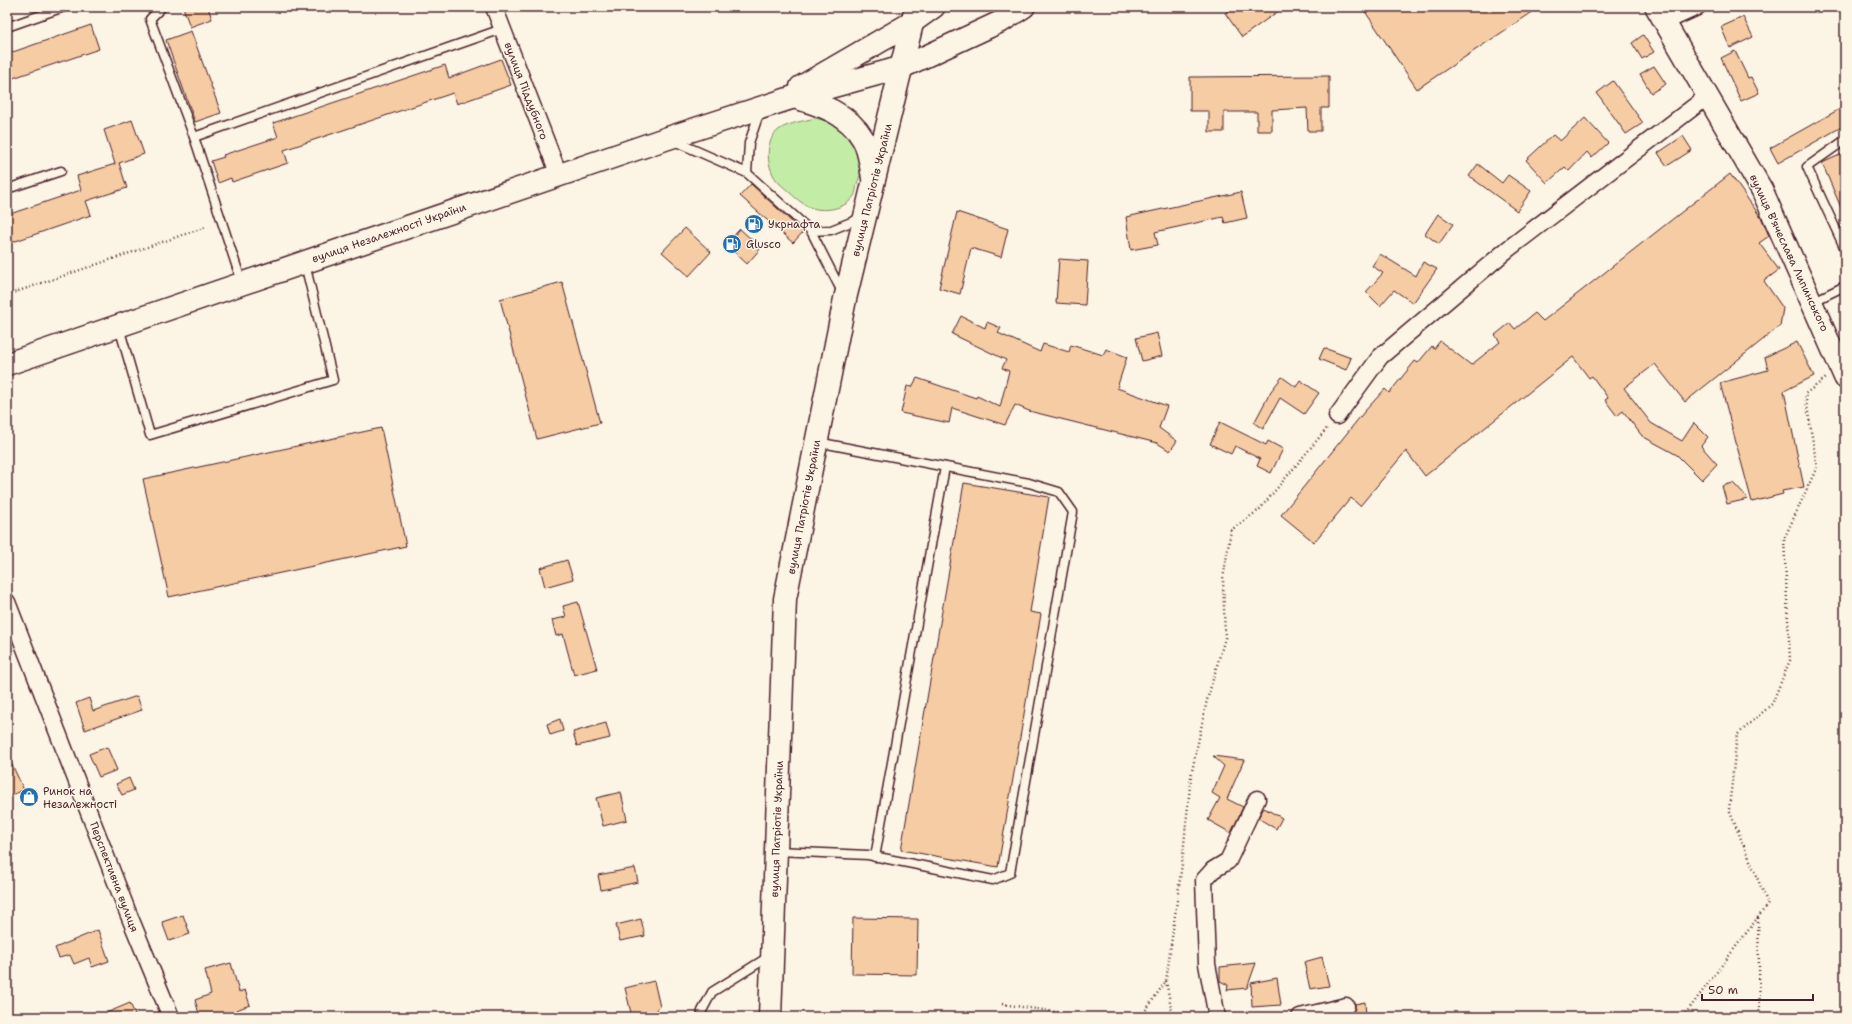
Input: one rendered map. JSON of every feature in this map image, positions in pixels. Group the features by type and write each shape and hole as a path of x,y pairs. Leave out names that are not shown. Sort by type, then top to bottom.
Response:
{"main road":[{"name":"вулиця Патріотів України","path":"770,1017 785,599 845,299 914,15"},
{"name":"вулиця Незалежності України","path":"767,105 914,15"},
{"name":"вулиця Незалежності України","path":"7,364 767,105 902,67"},
{"path":"794,97 825,106 852,122 864,140 874,182"}],"street":[{"name":"вулиця Піддубного","path":"494,7 559,175"},
{"name":"вулиця Незалежності України","path":"914,15 934,7"},
{"name":"вулиця Незалежності України","path":"902,67 1004,20 1024,7"},
{"path":"1660,15 1697,7"},
{"name":"вулиця В'ячеслава Липинського","path":"1660,15 1762,190 1843,373"},
{"path":"1338,416 1380,357 1508,249 1708,96"},
{"name":"Перспективна вулиця","path":"7,602 128,913 171,1017"},
{"path":"1217,1017 1207,964 1204,880 1213,870 1228,861 1257,799"},
{"path":"1300,1017 1346,1006"}],"lane":[{"path":"7,27 64,7"},
{"path":"162,7 150,19 194,137 242,284"},
{"path":"194,137 502,29"},
{"path":"747,172 749,143 767,105"},
{"path":"668,138 747,172 811,231 845,299"},
{"path":"1845,140 1807,167 1845,250"},
{"path":"7,189 62,171"},
{"path":"811,231 831,230 866,216"},
{"path":"119,326 150,436 333,380 304,262"},
{"path":"1812,302 1845,286"},
{"path":"776,851 875,857 993,880 1010,873 1073,512 1059,492 1029,483 817,442"},
{"path":"875,857 945,467"},
{"path":"701,1017 702,1011 712,992 773,955"}],"path":[{"path":"7,295 206,227"},
{"path":"1684,1017 1768,904 1729,810 1737,735 1772,704 1790,660 1784,539 1817,467 1805,394 1843,373"},
{"path":"1173,1017 1166,981 1182,864 1191,776 1207,700 1225,638 1223,579 1231,530 1259,510 1338,416"},
{"path":"1758,918 1760,1017"},
{"path":"1116,1017 1144,1014 1166,981"},
{"path":"1002,1004 1091,1017"}],"green space":[{"path":"815,118 830,123 845,134 856,148 862,164 854,196 850,201 839,207 826,210 807,206 779,183 771,171 768,155 771,140 780,129 797,122"}],"building":[{"path":"183,7 208,7 212,19 190,27"},
{"path":"1234,7 1284,7 1242,37 1225,13"},
{"path":"1362,7 1540,7 1417,89"},
{"path":"1743,17 1753,37 1730,48 1721,27"},
{"path":"91,25 99,49 7,80 7,54"},
{"path":"191,31 221,113 195,122 166,40"},
{"path":"1643,35 1654,52 1642,59 1632,43"},
{"path":"1735,51 1748,78 1751,77 1759,93 1741,101 1721,58"},
{"path":"501,59 511,85 457,104 453,93 284,150 288,163 232,182 231,178 218,183 211,161 224,157 223,155 278,137 273,123 445,65 449,78"},
{"path":"1654,66 1666,84 1651,93 1640,74"},
{"path":"1329,76 1329,108 1321,108 1321,131 1308,131 1307,108 1272,110 1272,131 1257,131 1257,112 1224,112 1224,132 1209,132 1209,111 1190,111 1190,77"},
{"path":"1613,81 1643,123 1626,134 1597,93"},
{"path":"1845,106 1845,125 1778,163 1770,148"},
{"path":"1585,118 1608,143 1592,158 1587,152 1569,171 1565,167 1547,183 1526,160 1553,135 1560,141"},
{"path":"132,120 144,154 119,163 127,188 86,201 91,215 7,244 7,215 81,190 77,176 115,164 104,130"},
{"path":"1683,136 1692,150 1667,166 1658,153"},
{"path":"1842,154 1845,161 1845,217 1822,163"},
{"path":"1478,164 1502,183 1508,175 1531,191 1517,211 1469,176"},
{"path":"1730,174 1762,219 1769,236 1759,243 1779,270 1764,281 1783,308 1780,326 1685,402 1655,364 1624,388 1651,423 1682,441 1694,423 1708,437 1701,446 1717,464 1702,480 1677,455 1642,436 1623,411 1617,416 1605,400 1608,398 1592,376 1589,378 1573,357 1425,476 1406,451 1360,506 1351,498 1314,542 1281,515 1364,412 1385,389 1389,393 1415,361 1418,363 1432,346 1434,349 1440,341 1471,365 1500,342 1495,335 1510,323 1515,329 1535,313 1543,321"},
{"path":"751,184 803,232 793,243 740,196"},
{"path":"1241,192 1247,218 1225,223 1223,217 1155,232 1158,245 1131,250 1126,217"},
{"path":"957,212 1008,229 1001,257 971,248 960,294 939,288"},
{"path":"1438,214 1453,224 1439,244 1425,234"},
{"path":"685,228 711,252 689,276 662,252"},
{"path":"740,229 761,248 747,264 726,244"},
{"path":"1380,254 1416,276 1423,262 1437,269 1413,303 1394,290 1380,306 1366,292 1383,273 1372,266"},
{"path":"1059,259 1088,261 1085,305 1056,303"},
{"path":"562,282 600,423 537,439 500,299"},
{"path":"961,316 985,328 987,322 1001,328 998,333 1040,352 1043,344 1069,352 1071,345 1103,355 1106,349 1127,357 1117,388 1167,406 1159,428 1177,441 1170,451 1157,443 1029,411 1015,405 1005,425 952,408 949,423 901,413 907,386 912,387 917,378 976,398 977,396 1000,407 1009,371 1002,368 1006,360 952,334"},
{"path":"1157,333 1162,356 1142,361 1136,338"},
{"path":"1797,342 1814,376 1784,391 1804,487 1782,491 1783,494 1752,502 1720,383 1768,370 1765,357"},
{"path":"1324,348 1351,358 1346,370 1319,359"},
{"path":"1282,377 1296,387 1300,380 1319,393 1304,414 1280,398 1263,429 1254,423 1271,391"},
{"path":"1220,422 1266,445 1268,441 1283,449 1271,473 1257,466 1260,459 1235,446 1231,454 1210,444"},
{"path":"381,428 406,546 169,597 143,479"},
{"path":"964,483 1049,497 1030,612 1041,614 998,867 901,850"},
{"path":"1733,483 1748,499 1727,504 1722,486"},
{"path":"567,560 573,579 545,587 540,568"},
{"path":"578,602 597,669 574,675 563,634 556,636 552,620 566,617 563,606"},
{"path":"137,696 142,710 85,730 76,703 89,698 93,711"},
{"path":"560,719 563,731 550,735 547,724"},
{"path":"606,723 610,738 577,746 573,732"},
{"path":"107,747 117,770 99,777 89,754"},
{"path":"7,754 24,790 7,797"},
{"path":"1213,756 1244,760 1227,799 1243,807 1231,833 1208,820 1220,798 1212,793 1224,766"},
{"path":"129,778 134,790 122,795 116,784"},
{"path":"621,792 627,820 603,826 596,798"},
{"path":"1264,808 1282,818 1276,829 1258,818"},
{"path":"635,868 638,882 601,890 598,875"},
{"path":"183,915 190,934 169,941 162,922"},
{"path":"853,918 918,919 917,975 852,974"},
{"path":"641,919 645,936 620,941 616,925"},
{"path":"98,930 109,961 92,967 89,958 74,964 70,955 59,958 55,948"},
{"path":"1322,957 1329,986 1310,989 1304,962"},
{"path":"231,963 239,992 245,990 250,1005 236,1010 237,1017 200,1017 195,1000 211,994 205,970"},
{"path":"1256,963 1247,988 1227,990 1228,985 1220,981 1220,967"},
{"path":"1277,978 1281,1005 1252,1007 1251,983"},
{"path":"654,981 660,1007 657,1008 659,1017 632,1017 625,988"},
{"path":"1365,1002 1366,1017 1350,1017 1355,1009 1355,1004"},
{"path":"130,1003 136,1017 97,1017"}],"place":[{"name":"Укрнафта","path":"754,224"},
{"name":"Glusco","path":"732,244"},
{"name":"Ринок на Незалежності","path":"29,797"}]}
